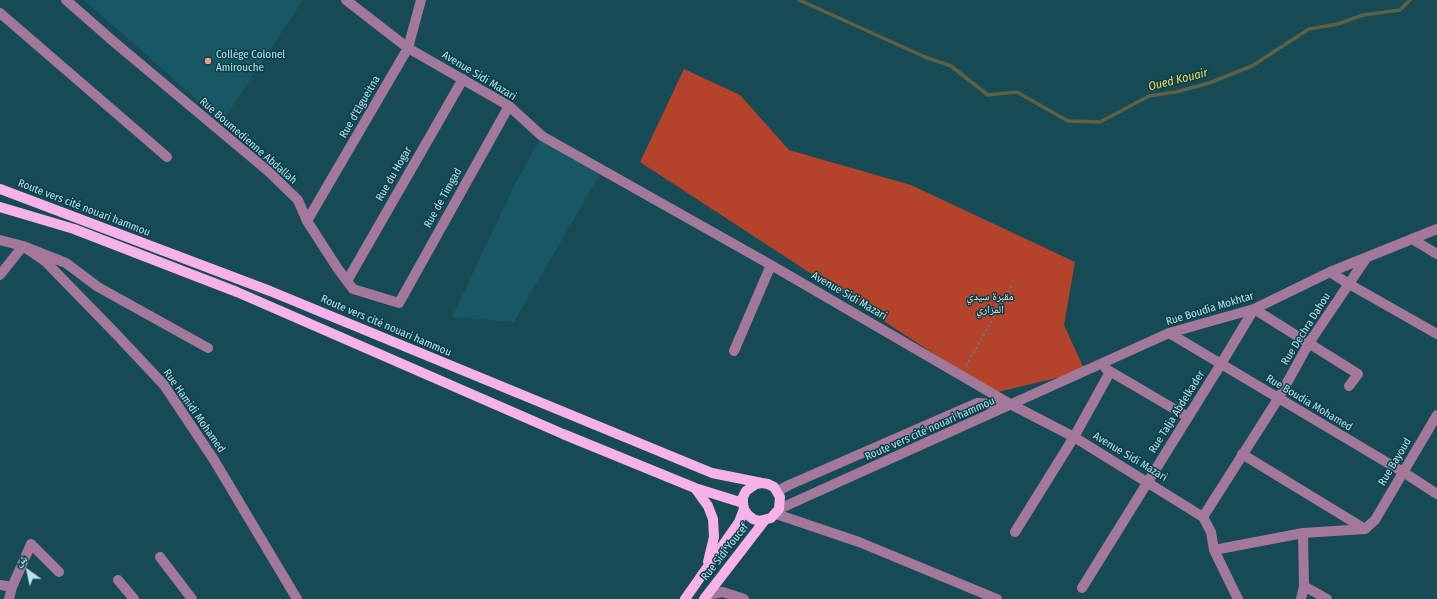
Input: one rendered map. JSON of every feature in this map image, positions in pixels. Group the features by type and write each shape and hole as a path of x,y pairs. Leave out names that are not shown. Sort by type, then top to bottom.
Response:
{"main road":[{"name":"Route vers cité nouari hammou","path":"0,189 270,291 712,473 762,483"},
{"path":"0,206 74,229 237,292 563,434 743,506 748,515 753,519 765,520 771,518 778,512 780,497 778,491 774,487 762,483 756,484 746,491 743,497 743,506 740,522 685,599"},
{"path":"695,488 708,506 713,519 714,537 704,572"},
{"name":"Rue Sidi Youcef","path":"706,597 765,520"}],"street":[{"name":"Rue Boumedienne Abdallah","path":"66,0 268,171 298,200 307,221 353,289 399,303"},
{"name":"Avenue Sidi Mazari","path":"346,0 408,48 509,106 542,136 962,374 1012,405 1074,437 1203,517"},
{"name":"Rue d'Elgueitna","path":"307,221 408,48 421,0"},
{"path":"0,13 166,157"},
{"name":"Rue du Hogar","path":"347,281 463,79"},
{"name":"Rue de Timgad","path":"399,303 509,106"},
{"name":"Rue Boudia Mokhtar","path":"1012,405 1169,333 1254,309 1330,272 1437,229"},
{"path":"1412,239 1437,254"},
{"name":"Rue Hamidi Mohamed","path":"0,240 23,246 45,261 164,385 214,460 297,599"},
{"path":"0,275 23,246 66,263 98,287 208,348"},
{"name":"Rue Dechra Dahou","path":"1203,517 1278,399 1309,343 1367,257"},
{"path":"734,351 771,265"},
{"path":"1330,272 1437,334"},
{"path":"1254,309 1358,374 1349,386"},
{"name":"Rue Talja Abdelkader","path":"1082,588 1254,309"},
{"name":"Rue Boudia Mohamed","path":"1169,333 1403,472 1437,494"},
{"path":"1100,364 1110,372 1188,417"},
{"path":"1015,532 1074,437 1110,372"},
{"name":"Route vers cité nouari hammou","path":"778,491 977,402 1012,405"},
{"name":"Route vers cité nouari hammou","path":"778,512 1012,405"},
{"name":"Rue Bayoud","path":"1365,529 1375,520 1437,415"},
{"path":"1242,454 1365,529"},
{"path":"778,512 859,542 997,599"},
{"path":"1203,517 1211,532 1214,550 1231,594 1238,599"},
{"path":"1214,550 1303,533 1365,529"},
{"path":"1301,599 1304,586 1303,533"},
{"path":"9,599 12,587 31,544 59,572"},
{"path":"160,557 192,599"},
{"path":"118,580 134,599"},
{"path":"0,585 12,587"},
{"path":"1304,586 1327,599"},
{"path":"706,597 723,592 744,599"}],"path":[{"path":"962,374 975,348 1013,284"}],"shaded area":[{"name":"Collège Colonel Amirouche","path":"84,0 303,0 222,122"},
{"path":"542,136 602,171 514,322 452,317 515,184"}],"green space":[{"name":"مقبرة سيدي المزاري","path":"684,69 740,95 789,150 911,185 1075,262 1064,325 1085,371 994,393 640,162"}],"waterway":[{"name":"Oued Kouair","path":"799,0 925,57 951,66 988,95 1017,92 1068,121 1100,122 1149,96 1176,92 1209,83 1252,66 1309,29 1338,24 1363,15 1400,10 1410,0"}],"place":[{"name":"Collège Colonel Amirouche","path":"208,61"}]}
